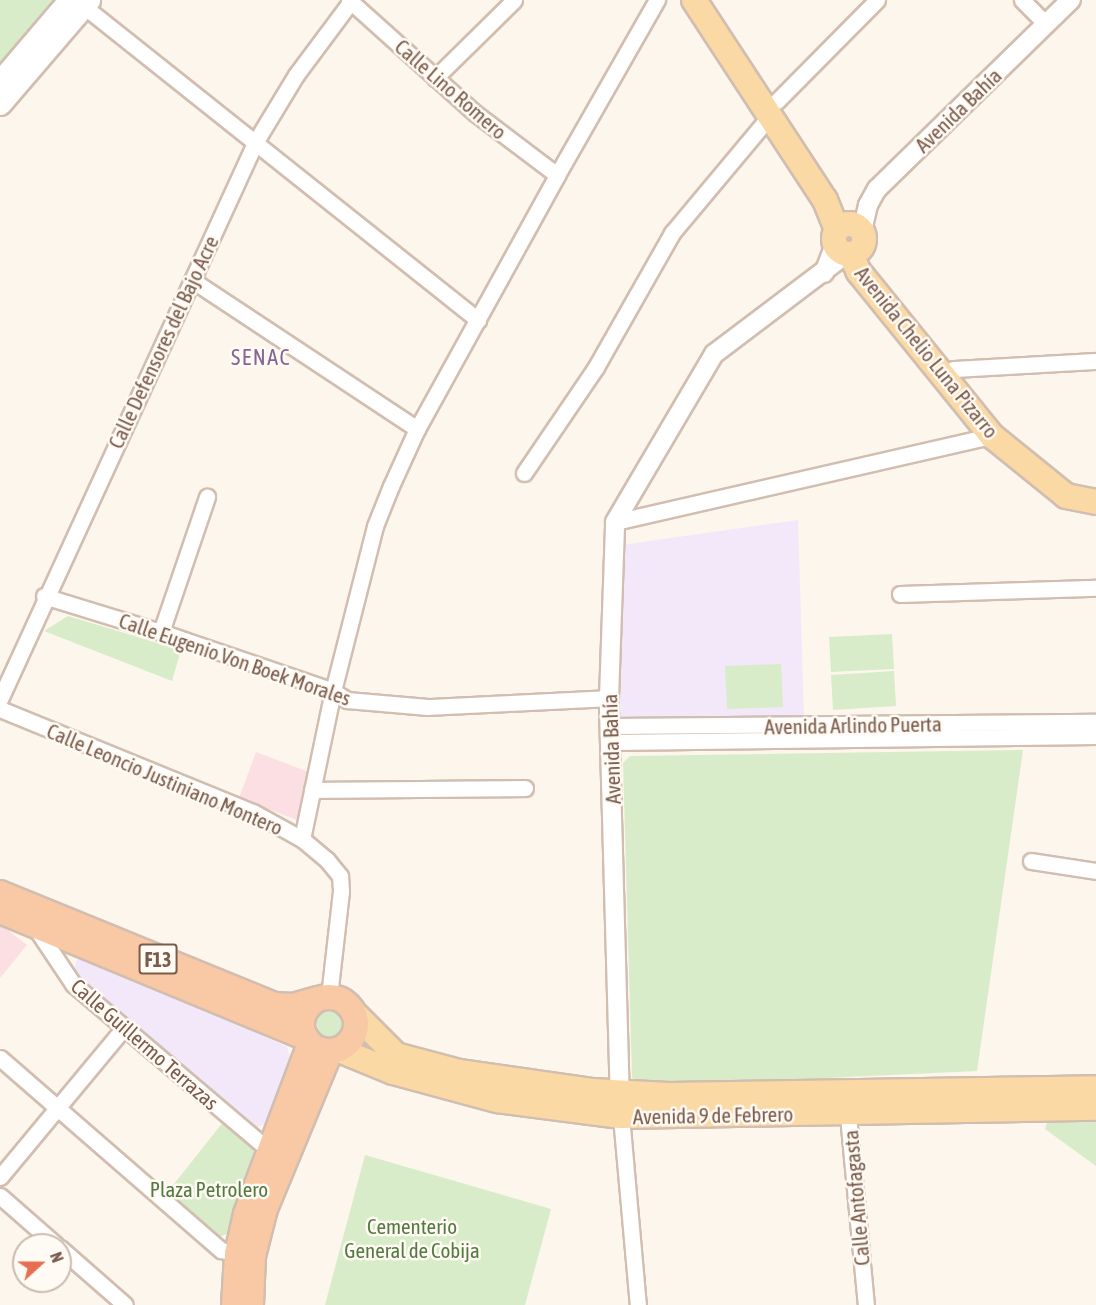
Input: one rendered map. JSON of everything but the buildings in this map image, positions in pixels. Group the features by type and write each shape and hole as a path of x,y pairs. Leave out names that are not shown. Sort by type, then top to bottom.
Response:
{"highway":[{"name":"F13","path":"0,893 274,1005 293,1006 324,998"},
{"name":"Avenida 9 de Febrero","path":"0,912 321,1046"},
{"path":"234,1305 270,1151 321,1046 356,1031 354,1013 344,1001 324,998 305,1012 302,1020 321,1046"},
{"path":"251,1305 245,1255 265,1209 321,1046"}],"main road":[{"path":"694,0 773,109"},
{"path":"714,0 773,109 849,240"},
{"path":"0,81 80,2"},
{"path":"0,104 80,2"},
{"name":"Avenida Chelio Luna Pizarro","path":"849,240 953,369 1027,449 1065,478 1096,486"},
{"name":"Avenida Chelio Luna Pizarro","path":"849,240 859,272 992,436 1066,496 1096,502"},
{"name":"Avenida 9 de Febrero","path":"354,1013 396,1055 468,1074 620,1105"},
{"name":"Avenida 9 de Febrero","path":"321,1046 393,1072 497,1100 620,1105 847,1102 1096,1108"},
{"name":"Avenida 9 de Febrero","path":"847,1102 1096,1088"}],"street":[{"name":"Calle Lino Romero","path":"350,0 435,78 556,175"},
{"name":"Calle Defensores del Bajo Acre","path":"0,699 44,596 256,141 296,75 350,0"},
{"path":"435,78 514,0"},
{"path":"302,839 333,691 375,526 417,429 556,175 657,0"},
{"path":"524,473 596,367 672,232 773,109 877,0"},
{"path":"1022,0 1046,24"},
{"name":"Avenida Bahía","path":"638,1305 620,1105 612,734 609,698 615,522 714,354 823,275 849,240 877,189 1071,0"},
{"path":"80,2 478,320"},
{"path":"192,280 417,429"},
{"path":"953,369 1096,361"},
{"path":"615,522 992,436"},
{"path":"161,632 207,497"},
{"path":"900,594 1096,588"},
{"name":"Calle Eugenio Von Boek Morales","path":"44,596 161,632 333,691 347,700 428,707 609,698"},
{"name":"Calle Leoncio Justiniano Montero","path":"0,709 253,812 302,839 340,876 324,998"},
{"name":"Avenida Arlindo Puerta","path":"612,734 1096,722"},
{"name":"Avenida Arlindo Puerta","path":"612,734 1096,736"},
{"path":"312,790 525,788"},
{"path":"1030,861 1096,870"},
{"name":"Calle Guillermo Terrazas","path":"34,926 68,977 123,1029 270,1151"},
{"path":"0,1177 123,1029"},
{"path":"0,1058 221,1250 245,1255"},
{"name":"Calle Antofagasta","path":"847,1102 866,1305"},
{"path":"0,1196 42,1233"},
{"path":"72,1259 125,1305"}],"shaded area":[{"path":"798,520 804,718 624,721 620,716 621,545"},
{"path":"256,752 314,774 297,820 239,798"},
{"path":"0,924 27,945 0,978"},
{"path":"82,957 92,957 287,1047 291,1061 266,1124 253,1128 81,979 75,969 76,961"}],"green space":[{"path":"0,0 66,0 0,76"},
{"path":"68,616 181,650 172,681 44,631"},
{"path":"892,634 894,669 831,672 829,637"},
{"path":"781,664 783,707 727,709 725,666"},
{"path":"894,671 896,706 833,710 831,675"},
{"path":"1023,750 977,1071 652,1086 632,1078 623,763 630,756"},
{"path":"324,1008 343,1012 352,1024 352,1029 324,1043 313,1016 314,1011"},
{"path":"1096,1117 1096,1166 1045,1129 1048,1120"},
{"name":"Plaza Petrolero","path":"224,1121 253,1149 254,1155 227,1234 219,1237 166,1194"},
{"name":"Cementerio General de Cobija","path":"365,1155 551,1209 525,1305 325,1305"}],"district":[{"name":"SENAC","path":"261,358"}]}
